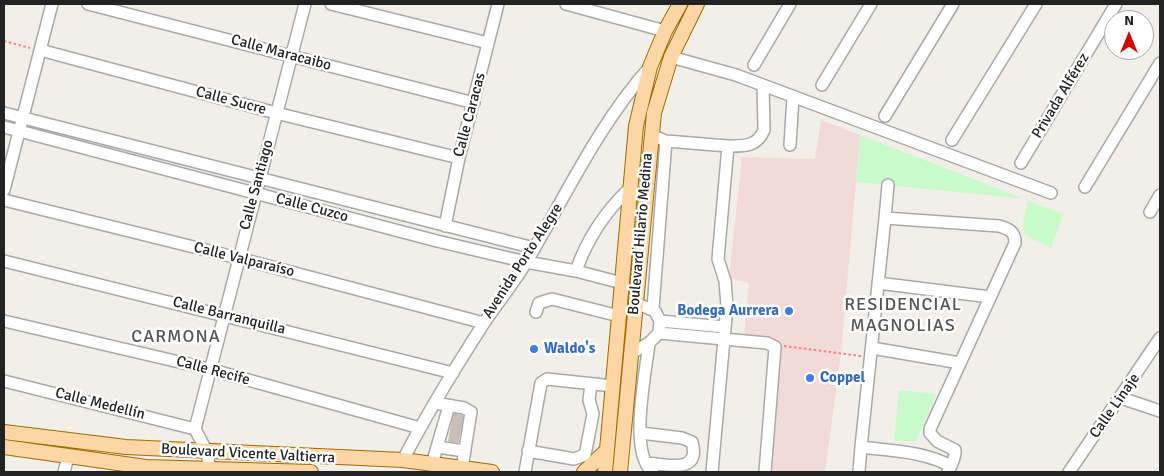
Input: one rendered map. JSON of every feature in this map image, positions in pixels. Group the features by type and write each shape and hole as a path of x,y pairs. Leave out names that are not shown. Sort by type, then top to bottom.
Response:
{"main road":[{"name":"Boulevard Hilario Medina","path":"605,472 636,126 650,67 665,31 680,4"},
{"name":"Boulevard Hilario Medina","path":"623,469 630,354 651,135 659,93 671,57 697,4"},
{"name":"Boulevard Vicente Valtierra","path":"4,432 118,446 207,452 403,460 492,472"},
{"name":"Boulevard Vicente Valtierra","path":"4,447 146,467 210,471 311,472"},
{"path":"584,472 607,450"}],"street":[{"path":"4,190 52,4"},
{"name":"Calle Maracaibo","path":"88,4 474,103"},
{"name":"Calle Santiago","path":"195,429 258,179 305,4"},
{"path":"330,4 488,43"},
{"name":"Calle Caracas","path":"444,226 498,4"},
{"path":"566,4 665,31"},
{"path":"754,65 790,4"},
{"path":"822,85 872,4"},
{"path":"885,116 954,4"},
{"path":"952,140 1036,4"},
{"name":"Privada Alférez","path":"1021,163 1116,4"},
{"name":"Calle Sucre","path":"40,50 276,113 459,158"},
{"path":"671,57 736,75 1051,193"},
{"path":"1085,187 1160,64"},
{"name":"Avenida Porto Alegre","path":"403,460 434,403 526,262 629,91 650,67"},
{"path":"651,135 666,140 728,146 752,144 761,136 764,130 763,86"},
{"path":"790,145 793,97"},
{"name":"Calle Cuzco","path":"4,113 534,248"},
{"name":"Calle Cuzco","path":"4,126 255,194 526,262 576,271 622,283"},
{"path":"630,354 649,343 659,333 660,321 652,308 666,140"},
{"path":"712,472 727,292 718,259 728,146"},
{"path":"859,471 888,185"},
{"path":"576,271 588,242 600,223 612,206 629,189"},
{"path":"1150,212 1160,195"},
{"name":"Calle Valparaíso","path":"4,200 238,258 484,324"},
{"path":"862,447 920,454 935,458 950,469 955,450 937,441 930,433 930,429 1015,243 1015,236 1009,229 999,226 885,218"},
{"name":"Calle Barranquilla","path":"4,261 224,314 453,373"},
{"path":"878,283 990,297"},
{"path":"536,312 540,303 552,299 618,316"},
{"path":"635,303 652,308"},
{"name":"Calle Recife","path":"4,321 209,370 420,428"},
{"path":"660,321 725,332 772,344 776,352 765,472"},
{"path":"659,333 725,332"},
{"name":"Calle Linaje","path":"1069,472 1160,338"},
{"path":"649,343 641,452 653,472"},
{"path":"871,353 960,363"},
{"path":"525,472 541,383 547,379 613,386"},
{"name":"Calle Medellín","path":"4,380 195,429"},
{"path":"528,451 574,459 585,455 593,414 589,400 591,384"},
{"path":"1121,398 1160,411"},
{"path":"434,403 471,412 462,468"},
{"path":"432,464 449,406"},
{"path":"195,429 207,452 210,471"},
{"path":"641,433 682,438 692,442 695,453 692,461 686,466 646,463"},
{"path":"437,446 465,451"},
{"path":"64,472 68,457"}],"path":[{"path":"4,41 40,50"},
{"path":"772,344 871,353"}],"shaded area":[{"path":"821,120 860,135 841,354 825,472 770,472 782,346 744,336 749,283 729,278 742,157 815,159"}],"green space":[{"path":"860,135 1023,199 856,182"},
{"path":"1028,200 1063,214 1051,248 1031,238 1023,231"},
{"path":"899,390 936,394 916,441 894,441"}],"building":[{"path":"454,414 463,416 458,442 449,441"}],"place":[{"name":"Bodega Aurrera","path":"789,311"},
{"name":"Waldo's","path":"534,349"},
{"name":"Coppel","path":"810,378"}],"district":[{"name":"RESIDENCIAL MAGNOLIAS","path":"903,315"},
{"name":"CARMONA","path":"176,337"}]}
